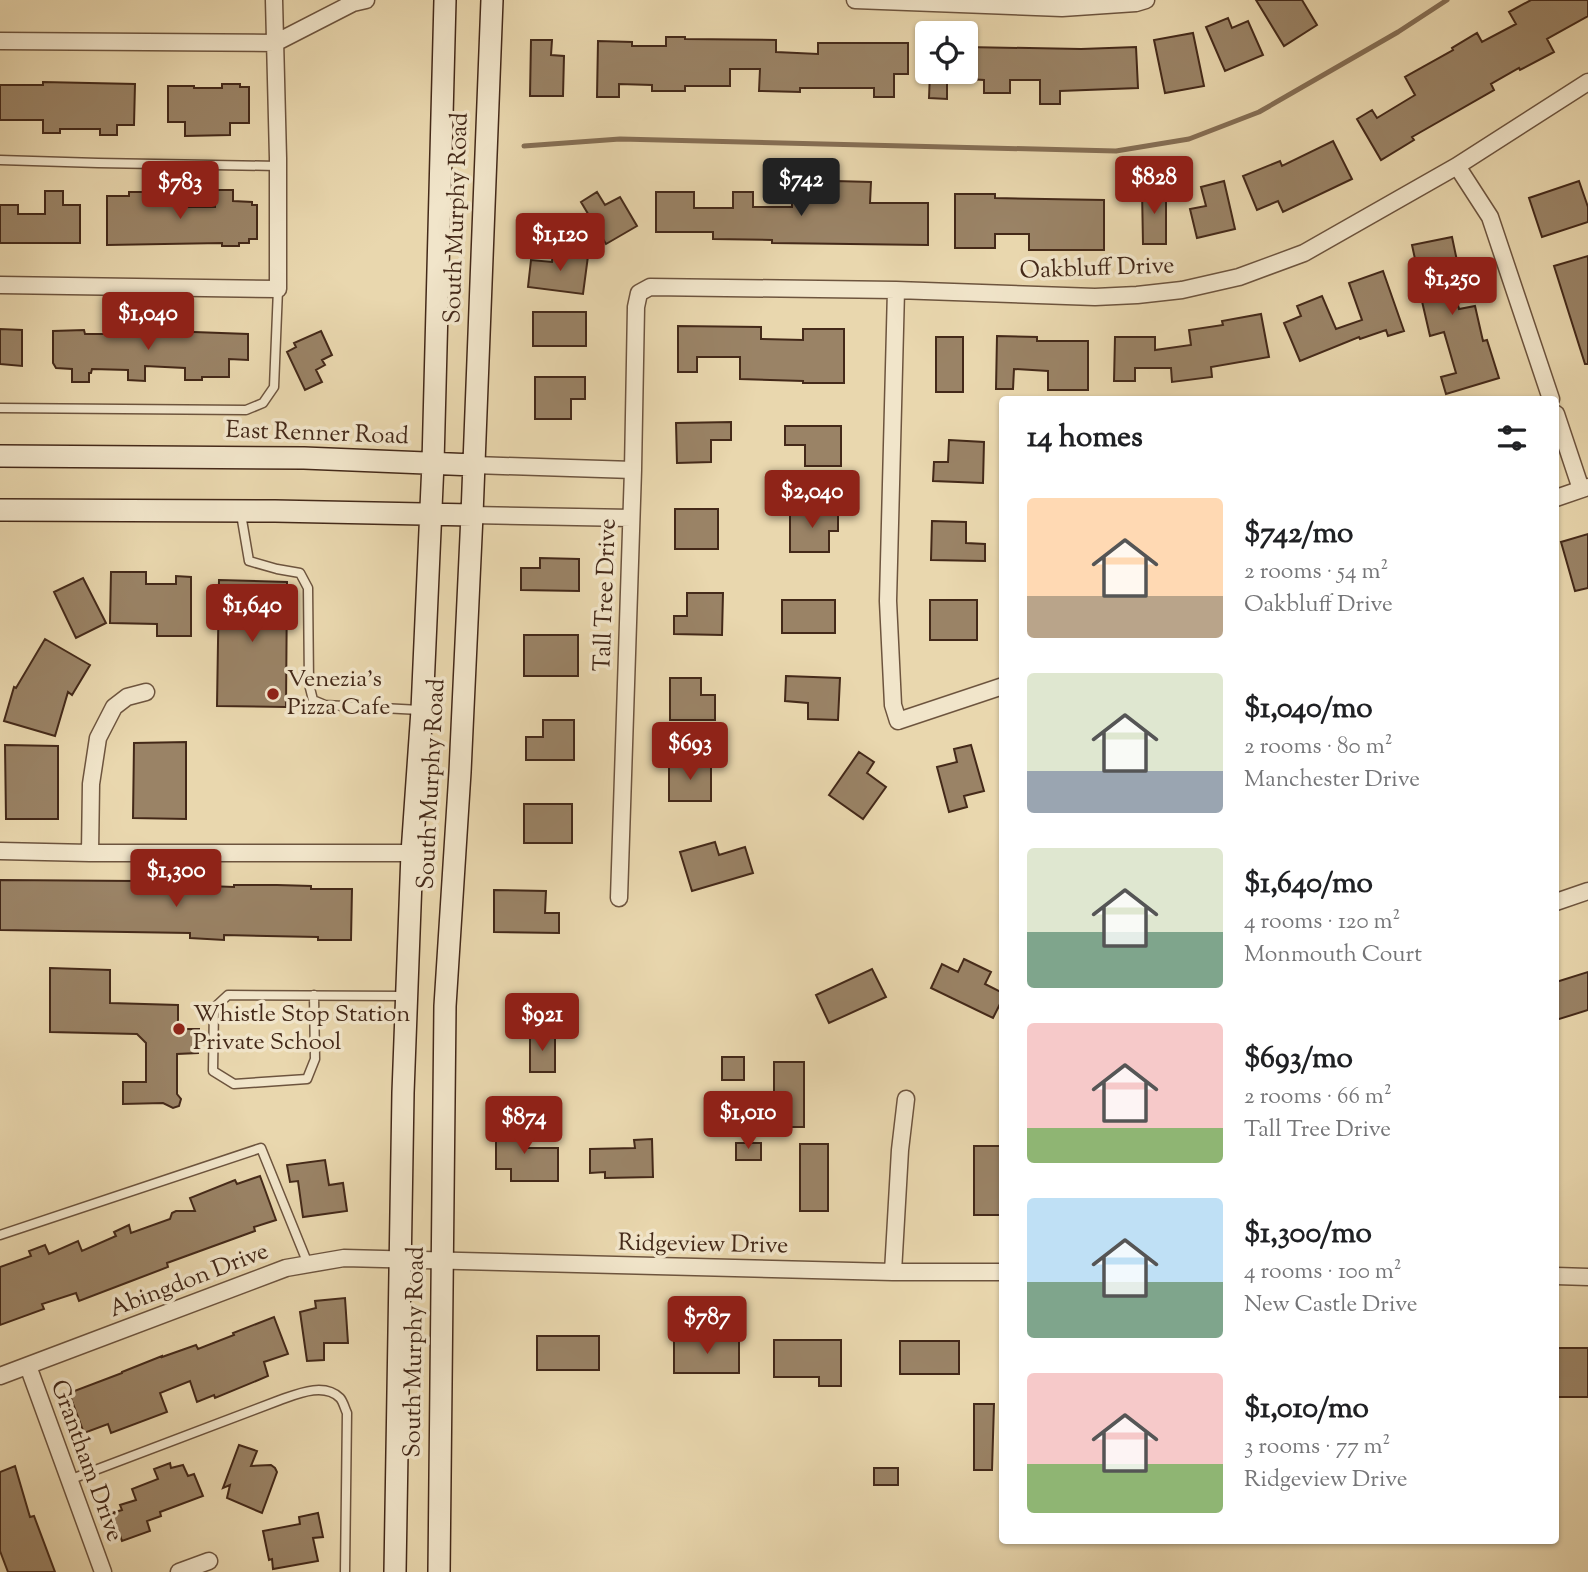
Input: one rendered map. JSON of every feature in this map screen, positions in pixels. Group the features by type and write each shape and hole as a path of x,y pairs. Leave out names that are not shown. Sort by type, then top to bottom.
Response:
{"main road":[{"name":"South Murphy Road","path":"395,1572 406,996 433,463 445,0"},
{"name":"South Murphy Road","path":"439,1572 445,1006 460,772 492,0"},
{"name":"East Renner Road","path":"0,456 304,458 474,465"},
{"path":"0,510 472,515"}],"street":[{"path":"0,285 278,289 274,0"},
{"path":"0,41 275,43 353,3 366,0"},
{"path":"855,0 1062,8 1146,0"},
{"name":"Oakbluff Drive","path":"639,293 650,287 896,290 1095,297 1194,288 1239,277 1304,253 1457,166 1588,82"},
{"path":"1457,166 1490,217 1550,396"},
{"path":"896,290 888,601 892,697 898,721 999,687"},
{"name":"Tall Tree Drive","path":"619,898 636,307 639,293"},
{"path":"1559,422 1585,488 1559,497"},
{"name":"East Renner Road","path":"474,465 633,470"},
{"path":"472,515 631,518"},
{"path":"90,853 91,784 98,738 114,707 127,697 146,692"},
{"path":"0,851 412,853"},
{"path":"1559,901 1588,891"},
{"path":"893,1272 900,1150 906,1099"},
{"name":"Abingdon Drive","path":"0,1376 286,1268 344,1258 401,1260"},
{"name":"Ridgeview Drive","path":"401,1260 893,1272 999,1272"},
{"path":"1559,1276 1588,1277"},
{"name":"Grantham Drive","path":"28,1366 103,1572"},
{"path":"179,1572 209,1562"}],"lane":[{"path":"0,160 278,166"},
{"path":"0,408 246,410 263,403 274,387 278,289"},
{"path":"240,511 249,561 300,573 308,588 309,684 313,700 325,705 422,710"},
{"path":"314,995 315,1059 307,1079 234,1084 212,1070 214,1009 228,995 314,995 406,996"},
{"path":"0,1236 261,1148 308,1264"},
{"path":"69,1480 280,1400 308,1391 327,1391 340,1398 347,1413 345,1572"}],"building":[{"path":"1256,0 1302,0 1317,25 1284,46"},
{"path":"1531,0 1588,0 1588,16 1547,39 1554,52 1491,84 1494,90 1412,137 1414,140 1381,160 1357,119 1372,110 1377,118 1415,95 1405,77 1477,33 1482,42 1516,24 1509,12"},
{"path":"1228,18 1232,28 1248,21 1263,55 1225,71 1206,27"},
{"path":"1193,33 1204,86 1165,93 1154,40"},
{"path":"666,37 776,40 776,52 818,54 818,43 908,43 908,74 894,74 894,97 874,97 874,88 759,91 760,69 730,69 730,86 685,86 685,91 652,91 652,85 619,84 619,97 597,97 598,41 632,42 632,46 666,46"},
{"path":"531,40 552,40 551,55 564,56 563,96 530,96"},
{"path":"978,47 1136,47 1138,88 1060,91 1060,104 1040,104 1040,80 1010,80 1010,93 984,93 984,80 978,80"},
{"path":"43,82 135,84 134,125 117,125 117,135 100,135 100,129 60,129 60,133 43,133 43,120 0,120 0,85 43,85"},
{"path":"222,84 249,87 249,123 230,123 230,135 185,136 185,122 168,122 168,86 222,88"},
{"path":"930,84 947,84 947,99 929,98"},
{"path":"1333,141 1352,179 1283,212 1278,201 1257,210 1243,176 1280,161 1282,166"},
{"path":"835,181 871,182 870,203 928,203 928,245 772,243 772,240 713,239 713,232 656,232 656,192 694,192 694,208 733,208 733,192 753,192 753,207 792,207 792,186 835,186"},
{"path":"1224,181 1235,229 1197,238 1190,209 1206,206 1201,187"},
{"path":"1579,181 1588,207 1588,222 1542,237 1529,198"},
{"path":"1166,188 1166,244 1143,244 1142,189"},
{"path":"215,190 233,190 233,201 252,202 252,205 257,205 257,239 249,239 249,243 239,243 239,246 222,246 222,243 107,245 107,196 129,196 129,192 147,192 147,201 175,202 175,207 215,207"},
{"path":"45,191 63,191 63,205 80,205 80,243 0,243 0,205 18,205 18,214 45,214"},
{"path":"597,192 605,205 620,197 637,226 606,244 581,202"},
{"path":"955,194 995,194 995,198 1104,200 1104,250 1029,250 1029,234 995,234 995,248 955,248"},
{"path":"1452,237 1460,275 1451,277 1459,309 1475,306 1483,341 1487,340 1499,378 1446,394 1441,377 1456,373 1444,332 1430,336 1412,245"},
{"path":"553,251 588,256 583,294 528,287 531,260 552,262"},
{"path":"1588,256 1588,364 1585,364 1554,266"},
{"path":"1383,271 1404,331 1388,336 1386,330 1360,339 1359,337 1300,361 1284,323 1301,316 1297,306 1322,296 1336,329 1362,320 1349,283"},
{"path":"533,312 586,312 586,346 533,346"},
{"path":"1261,314 1269,357 1211,367 1212,377 1172,382 1171,368 1135,368 1135,381 1114,381 1115,337 1155,337 1155,350 1191,345 1189,330 1223,325 1222,321"},
{"path":"678,326 761,327 761,339 803,340 803,329 844,329 844,383 740,379 740,357 697,357 697,372 678,372"},
{"path":"0,329 22,330 22,366 0,364"},
{"path":"111,329 248,334 248,360 229,359 229,377 202,377 202,380 185,380 185,368 145,366 145,381 128,380 128,370 92,369 89,382 72,382 72,369 56,368 53,363 53,331 84,330 85,334 111,334"},
{"path":"321,331 332,355 322,360 325,365 316,370 322,382 305,390 287,352 296,347 294,343"},
{"path":"997,336 1037,337 1037,341 1088,341 1088,390 1048,390 1048,371 1014,369 1013,389 996,389"},
{"path":"936,337 963,337 963,392 936,392"},
{"path":"535,377 585,377 585,399 571,399 571,419 535,419"},
{"path":"731,422 731,440 711,440 711,462 677,463 676,423"},
{"path":"785,426 841,426 841,466 805,466 805,445 785,445"},
{"path":"949,440 984,442 983,483 933,481 934,462 948,462"},
{"path":"675,509 718,509 718,549 675,549"},
{"path":"790,510 838,510 838,531 829,531 829,552 790,552"},
{"path":"932,521 966,522 966,543 985,544 985,561 931,560"},
{"path":"1588,534 1588,588 1575,591 1561,542"},
{"path":"540,558 579,559 579,591 521,590 521,568 540,568"},
{"path":"111,572 146,572 146,584 176,584 176,576 191,577 191,636 157,636 157,624 110,623"},
{"path":"83,578 106,623 76,638 54,592"},
{"path":"219,580 287,582 286,707 217,706"},
{"path":"687,593 723,593 722,635 674,634 674,616 687,616"},
{"path":"782,600 835,600 835,633 782,633"},
{"path":"930,600 977,600 977,640 930,640"},
{"path":"524,635 578,635 578,676 524,676"},
{"path":"45,639 90,665 72,695 68,692 55,736 4,721 14,687 16,688"},
{"path":"786,676 840,678 838,720 808,719 808,703 785,701"},
{"path":"670,678 701,678 701,695 715,695 715,720 670,720"},
{"path":"543,720 574,720 574,760 526,760 526,737 543,737"},
{"path":"186,742 186,819 133,818 134,743"},
{"path":"5,745 58,746 58,819 6,819"},
{"path":"971,745 984,791 964,796 967,807 949,812 937,767 957,762 954,749"},
{"path":"859,752 874,762 867,773 886,787 863,819 829,795"},
{"path":"669,762 711,762 711,801 669,801"},
{"path":"524,804 572,804 572,843 524,843"},
{"path":"715,842 719,855 745,847 753,873 692,891 680,852"},
{"path":"0,880 138,881 234,887 277,885 311,886 311,889 352,889 351,940 224,935 224,940 190,938 190,933 0,930"},
{"path":"494,890 546,891 545,913 559,913 559,933 494,932"},
{"path":"964,959 991,972 985,984 999,991 999,1006 993,1018 931,988 942,964 958,972"},
{"path":"50,968 110,970 110,1003 178,1005 178,1029 199,1029 198,1053 177,1054 177,1094 181,1099 179,1106 173,1108 163,1103 123,1104 123,1082 146,1082 146,1043 137,1034 50,1032"},
{"path":"872,969 886,997 829,1023 816,995"},
{"path":"1588,972 1588,1010 1559,1019 1559,981"},
{"path":"530,1034 555,1034 555,1072 530,1072"},
{"path":"722,1057 744,1057 744,1080 722,1080"},
{"path":"774,1062 804,1062 804,1127 774,1127"},
{"path":"496,1122 523,1122 523,1148 558,1148 558,1181 511,1181 511,1169 496,1169"},
{"path":"652,1139 653,1177 605,1178 605,1172 590,1173 590,1149 635,1148 634,1140"},
{"path":"736,1143 761,1143 761,1160 736,1160"},
{"path":"800,1144 828,1144 828,1211 800,1211"},
{"path":"974,1146 999,1146 999,1215 974,1215"},
{"path":"325,1160 329,1185 343,1183 347,1211 303,1217 298,1181 290,1182 287,1165"},
{"path":"260,1176 276,1220 254,1227 255,1231 167,1263 168,1267 79,1301 76,1293 42,1304 44,1309 0,1325 0,1267 31,1256 29,1251 45,1245 49,1254 78,1241 82,1251 116,1236 114,1232 129,1225 131,1233 170,1219 176,1211 195,1211 190,1198 235,1180 237,1184"},
{"path":"345,1298 348,1343 324,1343 324,1360 307,1361 300,1312 316,1308 315,1301"},
{"path":"274,1317 288,1354 264,1362 268,1376 215,1398 214,1395 197,1402 190,1381 160,1393 167,1412 111,1433 108,1424 84,1433 69,1393 162,1356 196,1345 198,1349"},
{"path":"537,1336 599,1336 599,1370 537,1370"},
{"path":"674,1338 739,1338 739,1373 674,1373"},
{"path":"774,1340 841,1340 841,1386 819,1386 819,1377 774,1377"},
{"path":"900,1341 959,1341 959,1374 900,1374"},
{"path":"1559,1348 1588,1348 1588,1397 1559,1397"},
{"path":"974,1404 994,1404 992,1470 974,1470"},
{"path":"239,1445 257,1451 251,1466 271,1465 277,1472 262,1513 227,1498 230,1485 223,1488"},
{"path":"170,1463 171,1468 183,1465 188,1476 194,1474 203,1496 160,1512 161,1516 147,1521 150,1531 122,1541 112,1513 122,1510 120,1505 136,1500 132,1489 158,1479 154,1469"},
{"path":"15,1466 30,1517 34,1516 55,1572 8,1572 0,1551 0,1472"},
{"path":"874,1468 898,1468 898,1485 874,1485"},
{"path":"318,1513 323,1537 313,1538 318,1561 273,1569 263,1531 300,1524 299,1517"}],"waterway":[{"path":"524,146 620,139 1116,151 1189,139 1259,112 1398,32 1447,0"}],"place":[{"name":"Venezia's Pizza Cafe","path":"273,694"},
{"name":"Whistle Stop Station Private School","path":"179,1029"}]}
